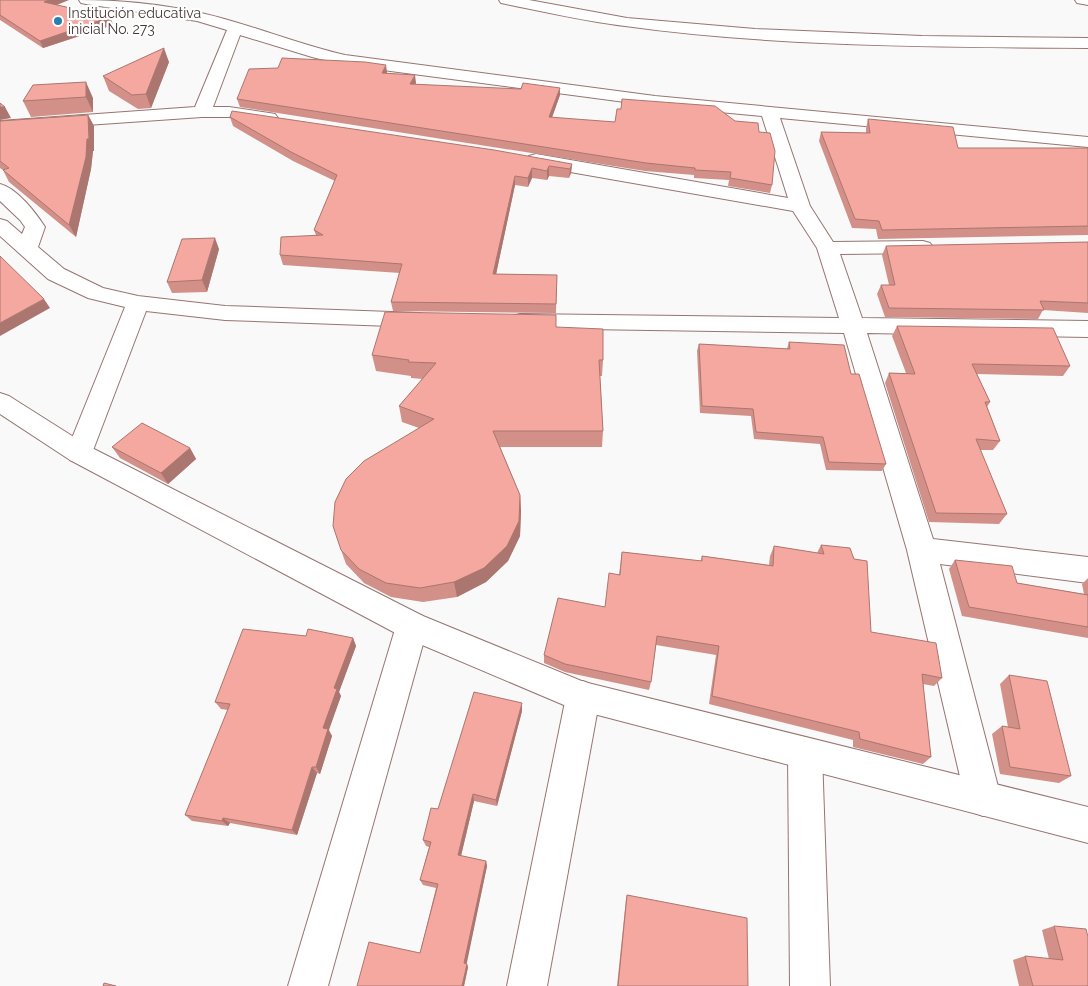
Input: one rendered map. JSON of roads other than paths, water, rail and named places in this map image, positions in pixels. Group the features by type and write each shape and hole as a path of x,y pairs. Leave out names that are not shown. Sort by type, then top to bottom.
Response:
{"street":[{"path":"86,0 199,17 318,54 345,60 655,101 1088,142"},
{"path":"506,0 643,24 969,43 1088,43"},
{"path":"1082,0 1088,1"},
{"path":"202,112 235,28"},
{"path":"0,126 202,112 229,112 288,121"},
{"path":"769,112 800,206 827,248 922,550 982,798"},
{"path":"524,158 800,206"},
{"path":"0,190 28,216 35,227 27,249"},
{"path":"0,225 56,274 96,293 138,303 225,313 436,320"},
{"path":"827,248 944,247"},
{"path":"80,453 138,303"},
{"path":"495,321 1088,329"},
{"path":"0,402 80,453 412,626 583,697 1088,825"},
{"path":"922,550 1088,570"},
{"path":"308,986 412,626"},
{"path":"527,986 583,697"},
{"path":"805,754 810,986"}],"place":[{"name":"Institución educativa inicial No. 273","path":"58,21"}]}
